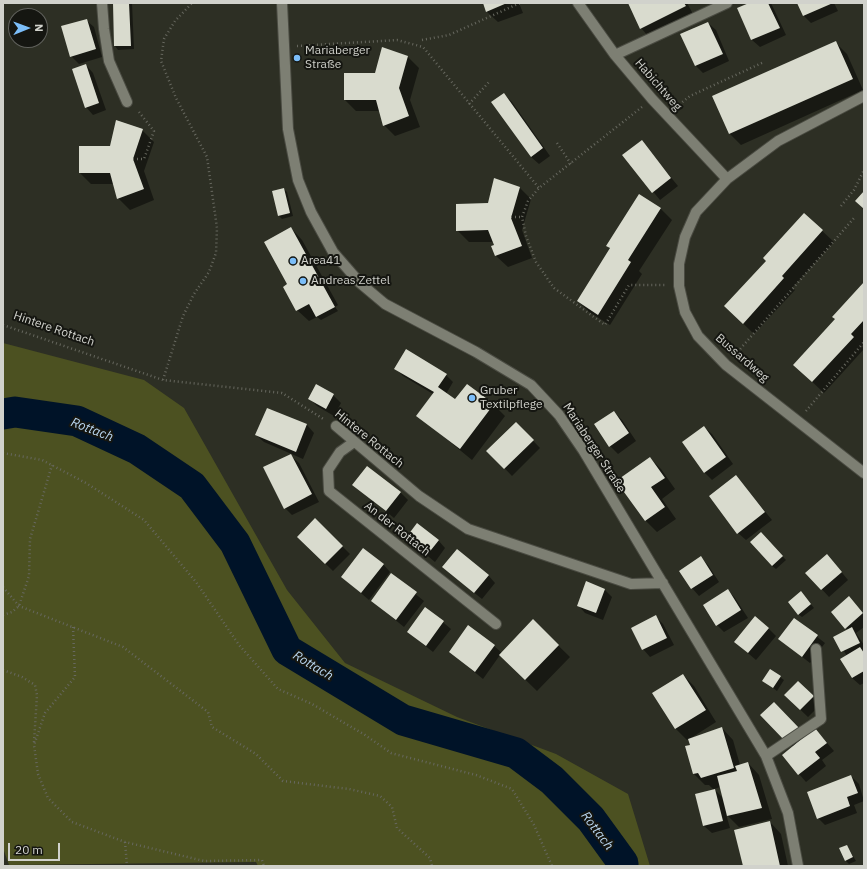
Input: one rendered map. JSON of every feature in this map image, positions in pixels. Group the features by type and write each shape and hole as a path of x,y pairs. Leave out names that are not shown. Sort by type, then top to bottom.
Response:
{"street":[{"path":"102,3 109,61 127,102"},
{"name":"Mariaberger Straße","path":"282,3 288,129 298,180 311,212 334,252 360,283 385,304 476,352 530,386 559,415 575,438 766,756 788,813 798,866"},
{"name":"Habichtweg","path":"578,3 615,55 652,99 727,178"},
{"path":"615,55 727,3"},
{"name":"Bussardweg","path":"864,96 778,142 727,178 696,212 684,236 679,264 679,286 685,312 698,336 726,365 864,473"},
{"name":"Hintere Rottach","path":"336,426 419,496 468,529 631,584 663,583"},
{"name":"An der Rottach","path":"354,442 340,452 328,470 329,491 496,624"},
{"path":"766,756 821,719 816,649"}],"path":[{"path":"162,380 183,316 194,294 209,272 216,253 217,228 207,157 176,98 161,61 164,39 175,21 192,3"},
{"path":"422,40 449,35 520,3"},
{"path":"283,46 397,40 422,47 539,188"},
{"path":"666,114 690,96 764,62"},
{"path":"469,104 489,82"},
{"path":"652,99 539,188 528,201 522,217 526,236 536,262 554,288 605,325 629,285 679,286"},
{"path":"133,159 144,159 154,131 139,112"},
{"path":"557,143 571,164"},
{"path":"841,206 854,190 864,170"},
{"path":"511,217 522,217"},
{"path":"726,365 854,218"},
{"name":"Hintere Rottach","path":"3,325 162,380 282,393 336,426"},
{"path":"798,421 864,342"},
{"path":"3,453 42,460 86,483 144,520 196,582 239,645 278,689 312,704 365,735 391,753 476,775 512,789 534,825 550,865"},
{"path":"3,615 12,612 19,606 29,576 30,539 52,465"},
{"path":"3,587 19,606 123,647 208,712 212,727 256,754 283,781 349,789 380,796 392,807 397,828 430,858 432,866"},
{"path":"34,744 45,713 75,677 73,627"},
{"path":"3,670 22,677 35,685 37,695 34,744 38,774 48,798 72,822 125,842 204,860 262,860 264,866"},
{"path":"125,842 127,866"}],"green space":[{"path":"3,343 144,380 184,408 287,590 345,663 457,717 556,754 628,794 650,866 258,866 256,862 9,865 3,848"}],"building":[{"path":"113,3 129,3 131,46 114,46"},
{"path":"483,3 507,3 486,12"},
{"path":"628,3 684,3 686,6 640,29"},
{"path":"749,3 768,3 780,28 751,40 737,8"},
{"path":"797,3 833,3 803,16"},
{"path":"87,19 96,49 70,57 61,26"},
{"path":"708,22 723,54 695,66 680,34"},
{"path":"836,41 853,79 729,134 712,96"},
{"path":"382,47 408,56 399,88 409,116 383,126 376,100 344,100 344,73 375,73"},
{"path":"86,64 99,103 85,108 72,69"},
{"path":"504,93 543,148 531,157 491,102"},
{"path":"116,120 143,129 133,159 144,189 117,199 110,173 79,173 79,146 110,146"},
{"path":"642,140 671,178 652,193 622,155"},
{"path":"494,178 520,187 511,218 522,246 495,256 491,246 494,245 488,230 456,231 456,204 488,203"},
{"path":"284,188 290,213 278,216 272,191"},
{"path":"864,191 864,209 855,201"},
{"path":"639,194 661,208 628,260 631,262 598,315 577,301 610,248 606,246"},
{"path":"804,213 823,230 782,276 784,278 743,324 724,306 766,261 763,258"},
{"path":"291,227 335,307 316,317 309,304 296,311 283,287 287,284 264,242"},
{"path":"864,282 864,320 851,334 854,337 812,382 793,365 835,319 832,317"},
{"path":"406,349 447,374 438,387 455,399 467,384 494,404 460,449 416,416 434,392 394,369"},
{"path":"316,384 334,394 326,409 308,399"},
{"path":"267,408 307,424 296,452 255,435"},
{"path":"614,411 629,433 609,447 594,424"},
{"path":"516,422 534,440 504,469 486,451"},
{"path":"704,426 726,457 704,473 682,442"},
{"path":"291,454 312,494 284,509 263,467"},
{"path":"650,457 665,478 651,487 665,507 645,521 616,481"},
{"path":"367,466 401,492 386,511 352,485"},
{"path":"736,475 765,512 737,534 709,496"},
{"path":"315,518 343,546 325,564 297,537"},
{"path":"417,523 439,540 427,555 405,539"},
{"path":"761,532 783,556 772,566 750,542"},
{"path":"363,548 384,564 361,593 341,577"},
{"path":"457,549 489,575 474,593 442,567"},
{"path":"827,554 842,572 821,590 805,573"},
{"path":"701,556 713,575 691,589 679,571"},
{"path":"391,573 417,592 396,620 371,601"},
{"path":"586,581 605,589 596,613 577,606"},
{"path":"728,589 741,610 716,626 703,605"},
{"path":"801,591 811,604 798,615 788,602"},
{"path":"849,596 863,613 845,629 831,612"},
{"path":"425,607 444,621 426,646 407,632"},
{"path":"656,615 667,638 642,650 631,628"},
{"path":"755,616 769,628 748,653 734,642"},
{"path":"794,618 818,635 802,657 778,639"},
{"path":"533,619 559,645 525,680 499,655"},
{"path":"468,625 495,645 475,672 449,652"},
{"path":"852,627 860,643 841,652 833,637"},
{"path":"860,647 864,653 864,671 852,678 840,659"},
{"path":"770,669 781,676 773,688 762,681"},
{"path":"683,674 706,710 675,729 652,693"},
{"path":"798,681 814,696 800,710 784,695"},
{"path":"774,702 800,729 786,742 760,715"},
{"path":"722,727 734,768 701,778 698,773 693,774 685,746 690,745 688,739"},
{"path":"815,728 827,743 815,752 820,758 798,775 782,755"},
{"path":"748,762 762,808 727,816 717,776 737,771 735,766"},
{"path":"851,775 858,793 847,797 850,806 817,819 807,792"},
{"path":"715,789 723,821 703,826 695,794"},
{"path":"770,821 780,866 743,866 734,830"},
{"path":"847,845 853,857 845,861 839,848"}],"waterway":[{"name":"Rottach","path":"3,414 15,412 77,421 137,449 192,486 235,543 287,650 403,720 516,753 552,780 591,819 623,863 623,866"}],"place":[{"name":"Mariaberger Straße","path":"297,58"},
{"name":"Area41","path":"293,261"},
{"name":"Andreas Zettel","path":"303,281"},
{"name":"Gruber Textilpflege","path":"472,398"}]}
